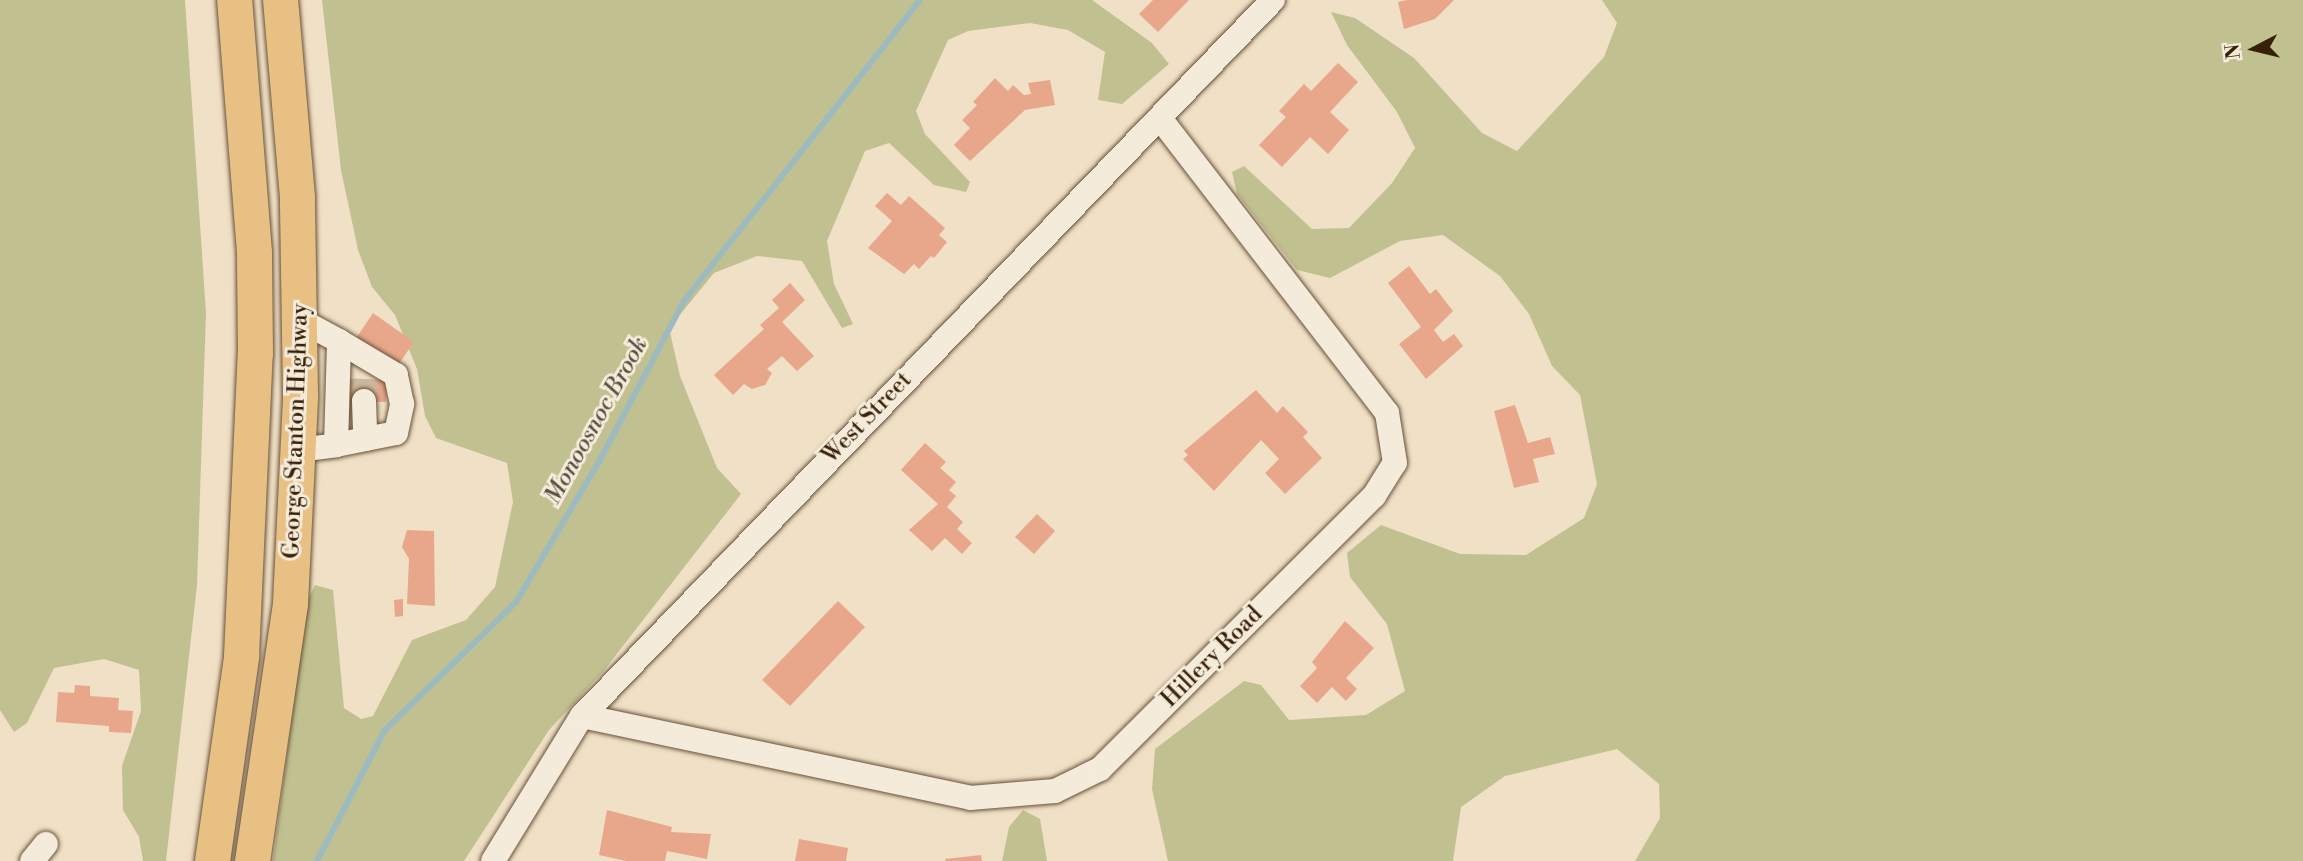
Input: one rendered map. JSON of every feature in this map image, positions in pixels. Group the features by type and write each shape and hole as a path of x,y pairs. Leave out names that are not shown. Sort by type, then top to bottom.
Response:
{"highway":[{"name":"George Stanton Highway","path":"212,861 240,656 255,353 254,251 234,0"},
{"name":"George Stanton Highway","path":"252,861 290,603 298,450 300,320 297,197 279,0"}],"street":[{"name":"West Street","path":"493,861 582,716 1273,0"},
{"name":"Hillery Road","path":"582,716 970,798 1055,791 1100,769 1374,496 1395,463 1387,414 1359,371 1160,118"},
{"path":"300,320 339,341 365,379 365,439"},
{"path":"336,445 339,341"},
{"path":"298,450 396,433 402,404 396,375 365,379"}],"shaded area":[{"path":"0,0 185,0 206,313 197,585 166,861 143,861 139,837 123,810 122,766 141,711 139,670 104,659 54,668 27,723 14,732 0,710"},
{"path":"322,0 1092,0 1152,43 1169,64 1122,104 1098,100 1105,52 1068,30 1030,23 968,31 948,40 916,111 925,134 970,182 966,192 934,185 889,143 865,151 827,241 834,284 853,324 842,328 802,261 757,256 714,273 669,328 680,376 717,468 741,494 602,673 549,730 464,861 273,861 307,602 315,585 333,590 344,708 361,719 373,716 412,640 466,620 495,587 513,502 507,463 436,438 425,416 417,369 395,315 372,287 358,250 341,170"},
{"path":"1602,0 2303,0 2303,861 1635,861 1660,818 1659,784 1617,749 1505,776 1461,807 1453,861 1168,861 1152,789 1155,749 1244,681 1261,685 1289,720 1366,715 1405,691 1387,624 1350,577 1347,553 1381,525 1460,554 1526,555 1584,518 1597,484 1580,395 1552,366 1529,314 1500,276 1443,235 1400,241 1330,278 1297,270 1237,194 1232,172 1244,166 1312,229 1349,228 1392,183 1415,148 1397,112 1347,45 1331,12 1355,18 1414,58 1482,133 1517,151 1604,57 1617,23"},
{"path":"1023,810 1040,819 1047,861 1002,861 1009,827"}],"building":[{"path":"1153,0 1189,0 1158,32 1139,14"},
{"path":"1454,0 1435,19 1404,29 1398,2"},
{"path":"1338,63 1358,82 1330,112 1349,130 1328,154 1310,137 1282,167 1259,145 1286,117 1279,111 1304,84 1311,91"},
{"path":"995,78 1008,91 1013,85 1024,95 1031,94 1028,83 1050,80 1055,105 1025,110 970,161 954,145 970,128 962,120 977,105 973,102"},
{"path":"887,193 901,205 909,196 945,228 939,235 947,242 934,258 931,256 919,269 914,264 904,274 868,248 892,221 875,206"},
{"path":"1409,266 1430,294 1436,289 1453,311 1434,330 1443,342 1454,334 1463,346 1426,379 1399,344 1421,327 1388,283"},
{"path":"790,283 805,300 782,322 814,356 797,371 782,356 767,369 772,373 765,385 752,389 744,384 733,395 714,375 764,329 760,325 779,308 772,300"},
{"path":"373,313 414,342 398,365 357,337"},
{"path":"343,379 387,380 386,402 343,401"},
{"path":"1256,390 1277,413 1283,406 1308,432 1303,437 1322,458 1285,494 1265,473 1279,459 1261,440 1214,491 1183,459 1188,455 1184,451"},
{"path":"1515,405 1528,443 1550,437 1555,454 1533,459 1539,482 1514,488 1494,411"},
{"path":"925,443 946,462 940,468 956,482 949,490 956,496 947,507 963,522 957,529 972,543 962,554 945,538 932,551 909,530 938,504 901,470"},
{"path":"1037,514 1055,531 1034,554 1015,537"},
{"path":"407,530 434,531 435,606 407,604 409,559 402,547"},
{"path":"403,599 403,616 395,617 394,600"},
{"path":"838,601 865,627 790,706 762,680"},
{"path":"1345,621 1374,648 1346,678 1357,689 1346,701 1332,687 1317,703 1300,686 1317,668 1312,662"},
{"path":"75,685 90,686 90,696 119,698 118,710 133,711 131,733 109,732 109,726 56,722 58,692 74,693"},
{"path":"607,810 672,827 671,832 711,834 707,859 667,851 665,861 626,861 599,855"},
{"path":"799,839 848,848 846,861 795,861"},
{"path":"981,855 982,861 945,859"}],"waterway":[{"name":"Monoosnoc Brook","path":"317,861 385,730 516,602 600,460 684,301 920,0"}],"tunnel":[{"path":"364,401 365,379"}]}
